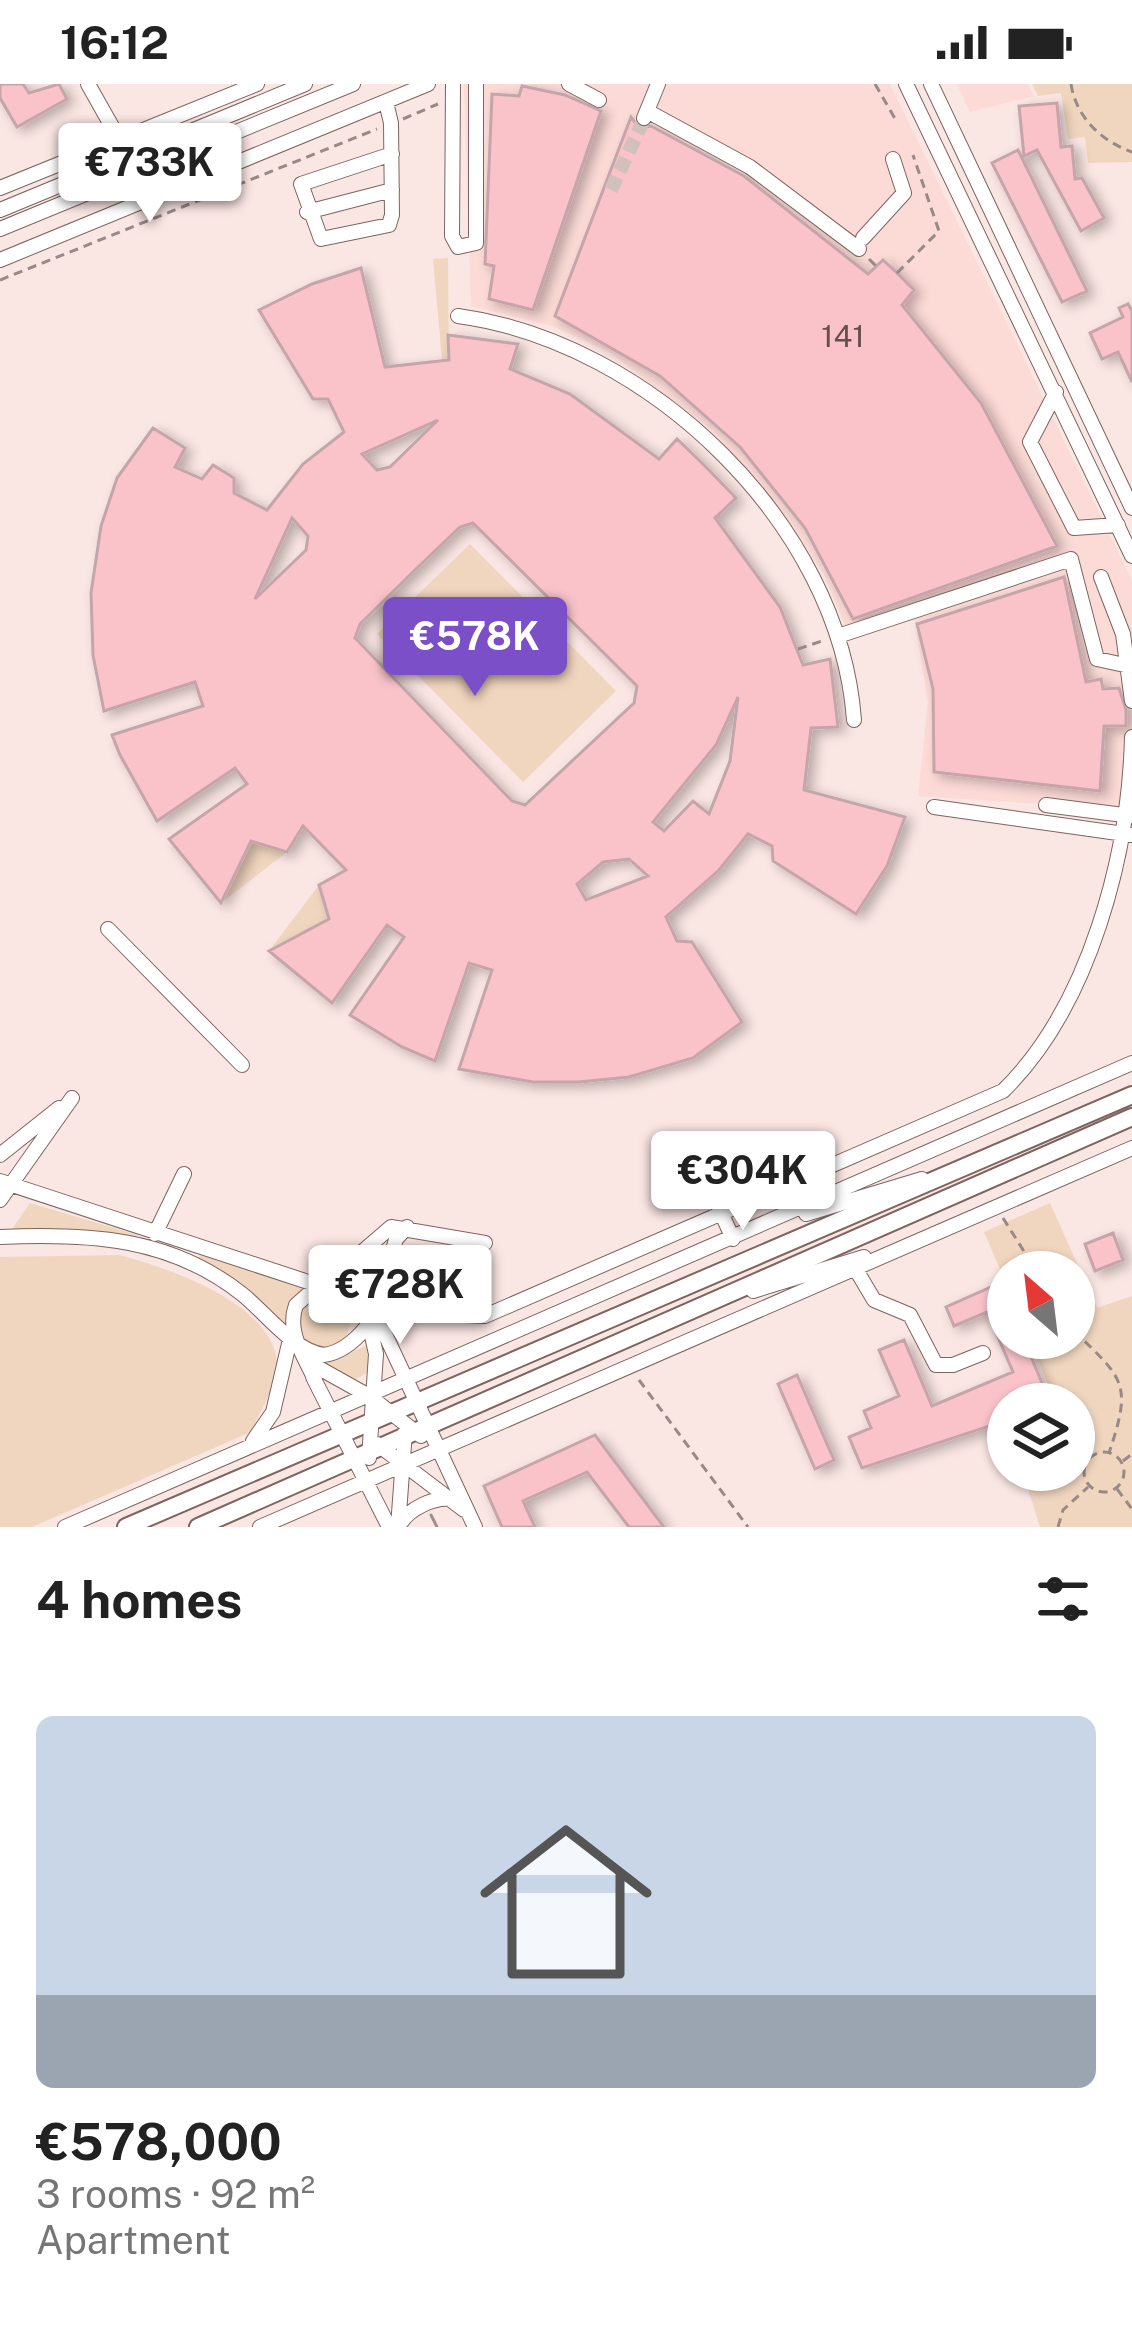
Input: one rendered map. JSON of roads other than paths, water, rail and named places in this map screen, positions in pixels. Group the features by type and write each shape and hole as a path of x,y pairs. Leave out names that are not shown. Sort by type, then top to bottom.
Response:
{"main road":[{"path":"126,1527 364,1440 950,1172 1132,1095"},
{"path":"198,1527 364,1440 680,1314 1132,1117"}],"street":[{"path":"88,84 119,139"},
{"path":"0,188 256,84 281,145"},
{"path":"0,210 305,84"},
{"path":"0,229 353,84"},
{"path":"0,260 428,84"},
{"path":"454,89 452,236 458,247 469,247 476,243 476,84"},
{"path":"568,84 599,100"},
{"path":"658,84 645,115 750,166 861,244 904,194 893,159"},
{"path":"906,84 1132,556"},
{"path":"931,84 1132,508"},
{"path":"386,102 392,123 392,154 392,190 389,225 322,239 299,190 308,178 392,154"},
{"path":"143,171 180,186"},
{"path":"307,212 392,190"},
{"path":"32,247 36,214"},
{"path":"458,316 495,321 562,343 670,410 736,472 790,542 838,636 854,720"},
{"path":"1056,392 1030,442 1074,528 1118,525"},
{"path":"1098,477 1132,458"},
{"path":"838,636 1071,559 1097,659 1129,666"},
{"path":"1101,577 1129,666 1132,695"},
{"path":"355,1258 376,1262 386,1283 425,1312 480,1317 1006,1088 1055,1017 1105,909 1127,835 1132,736"},
{"path":"1046,805 1129,815"},
{"path":"934,807 1127,835"},
{"path":"108,929 242,1065"},
{"path":"64,1527 733,1239 1058,1087 1132,1063"},
{"path":"0,1155 72,1098 7,1183 0,1200"},
{"path":"260,1527 280,1523 404,1463 1132,1148"},
{"path":"770,1222 950,1172"},
{"path":"149,1246 184,1174"},
{"path":"7,1183 326,1284 369,1313 408,1379 410,1420 398,1483 396,1527"},
{"path":"712,1192 733,1239"},
{"path":"0,1237 90,1235 149,1246 224,1281 309,1352 332,1354 346,1348 369,1313 386,1283 396,1239 407,1227"},
{"path":"234,1454 266,1426 286,1374 296,1305 387,1228 407,1227 485,1244"},
{"path":"680,1314 895,1251"},
{"path":"856,1268 871,1298 910,1315 936,1365 952,1365 983,1353"},
{"path":"369,1313 376,1354 364,1440 366,1481 396,1527"},
{"path":"292,1338 315,1380"},
{"path":"292,1338 333,1412 364,1440 451,1499 472,1520"},
{"path":"305,1358 324,1374 410,1420 440,1450 472,1520"},
{"path":"396,1527 407,1514 439,1498 451,1499"}],"tunnel":[{"path":"611,190 644,119"}],"tram line":[{"path":"431,1515 437,1527"}]}
